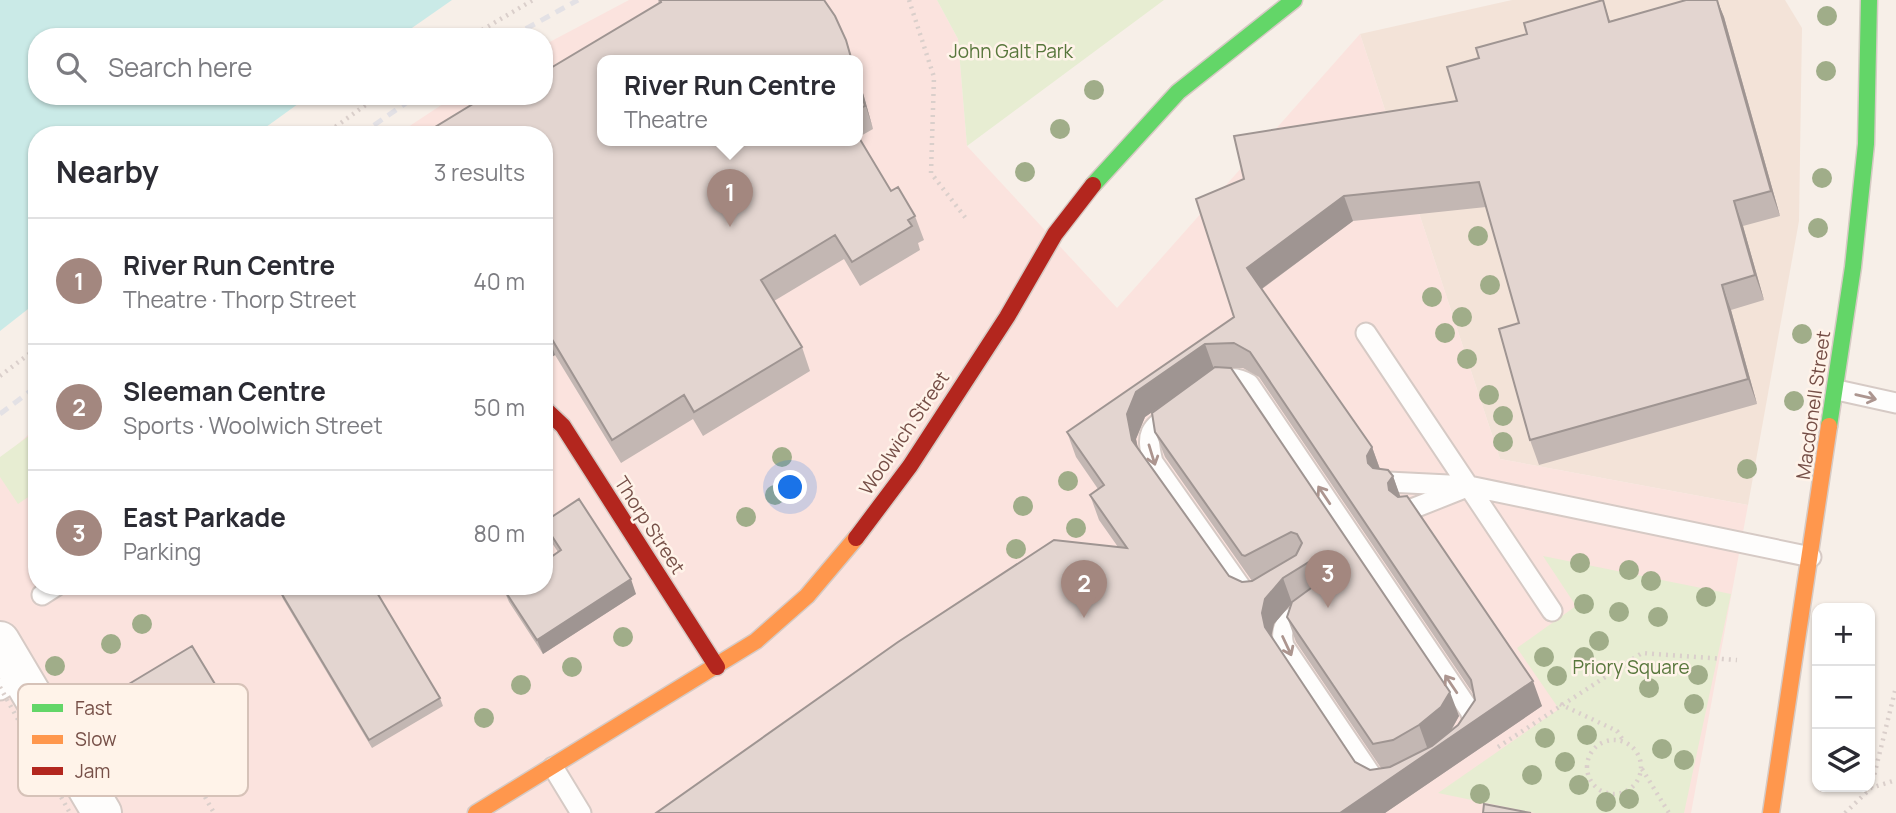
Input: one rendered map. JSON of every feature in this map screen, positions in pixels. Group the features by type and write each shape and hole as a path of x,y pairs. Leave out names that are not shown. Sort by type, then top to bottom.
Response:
{"main road":[{"name":"Woolwich Street","path":"476,813 717,667 756,641 807,596 857,537 958,392 1055,234 1097,179 1178,92 1294,0"},
{"name":"Macdonell Street","path":"1771,813 1837,390 1866,144 1869,0"},
{"name":"Thorp Street","path":"553,417 562,426 717,667"}],"street":[{"path":"0,641 7,684 18,699"},
{"path":"89,796 102,813"}],"lane":[{"path":"1366,333 1552,611"},
{"path":"1267,590 1255,595 1243,590 1153,462 1148,437 1152,427 1220,379 1242,380 1249,384 1470,711 1473,720 1470,728 1464,738 1454,745"},
{"path":"1837,390 1896,403"},
{"path":"1388,482 1469,486 1811,557"},
{"path":"1409,510 1469,486"},
{"path":"1320,599 1286,623 1281,633 1284,646 1374,779 1382,783 1405,778"},
{"path":"552,767 580,813"}],"path":[{"path":"485,28 533,0"},
{"path":"909,0 934,78 931,173 968,221"},
{"path":"336,126 366,105"},
{"path":"0,376 28,355"},
{"path":"1498,747 1560,704 1642,653 1737,660"},
{"path":"7,684 18,707"},
{"path":"1875,772 1896,687"},
{"path":"1560,704 1617,731 1623,741 1636,750 1642,768 1669,813"},
{"path":"1623,741 1614,740 1596,747 1588,759 1589,778 1604,793 1622,793 1635,785 1642,768"},
{"path":"1875,787 1896,780"},
{"path":"1845,813 1867,792"},
{"path":"62,796 70,813"},
{"path":"205,797 214,813"}],"shaded area":[{"path":"629,0 937,0 958,39 967,146 1117,308 1360,34 1500,459 1748,505 1691,813 0,813 0,460 28,435 28,595 553,595 553,126 410,126 441,105 553,105 553,40"},
{"path":"1512,0 1785,0 1802,28 1799,221 1748,505 1500,459 1360,34"}],"green space":[{"name":"John Galt Park","path":"937,0 1164,0 967,146 958,39"},
{"path":"28,437 28,497 18,504 0,477 0,457"},
{"name":"Priory Square","path":"1543,556 1731,594 1684,813 1535,813 1438,793 1559,709 1517,648 1576,606"}],"water":[{"path":"0,0 452,0 412,28 28,28 28,105 297,105 267,126 28,126 28,309 0,331"}],"building":[{"path":"660,0 824,0 835,16 850,55 597,55 597,146 863,144 891,191 898,187 915,216 908,220 912,226 852,262 835,235 761,280 802,347 694,412 684,395 612,440 553,341 553,126 437,126 471,105 553,105 553,67 661,2"},
{"path":"1603,0 1609,22 1686,0 1717,0 1771,191 1734,201 1755,275 1722,285 1748,379 1530,440 1499,329 1519,323 1479,182 1344,196 1247,268 1372,447 1367,456 1368,463 1373,468 1388,470 1393,476 1388,483 1389,490 1398,497 1407,496 1533,681 1340,813 656,813 898,642 1054,540 1127,548 1090,495 1104,485 1067,432 1234,317 1196,199 1244,179 1234,136 1457,101 1447,67 1479,58 1476,48 1527,34 1524,23","holes":["1234,343 1250,352 1471,680 1475,700 1458,725 1432,746 1390,767 1370,770 1355,762 1265,627 1262,613 1265,599 1283,578 1309,562 1321,568 1322,580 1292,602 1287,617 1373,744 1393,740 1419,725 1441,707 1450,692 1231,368 1215,367 1152,413 1155,432 1242,555 1245,556 1291,532 1297,534 1302,543 1296,555 1252,581 1242,582 1229,576 1132,440 1127,414 1136,392 1205,344"]},
{"path":"579,499 631,579 537,640 508,595 553,595 553,556 561,550 553,538 553,516"},
{"path":"282,595 378,595 440,698 369,740"},
{"path":"192,646 215,684 129,684"},
{"path":"1484,804 1531,813 1483,813"}],"railway":[{"path":"527,28 578,0"},
{"path":"373,126 403,105"},
{"path":"0,414 28,393"}],"traffic: fast":[{"path":"1093,185 1178,92 1294,0"},
{"path":"1829,426 1853,267 1866,144 1869,0"}],"traffic: slow":[{"path":"1771,813 1829,426"},
{"path":"476,813 756,641 807,596 856,538"}],"traffic: jam":[{"path":"856,538 910,466 1007,317 1055,234 1093,185"},
{"path":"553,417 563,426 717,667"}],"place":[{"name":"River Run Centre","path":"730,227"},
{"name":"East Parkade","path":"1328,608"},
{"name":"Sleeman Centre","path":"1084,618"}]}
